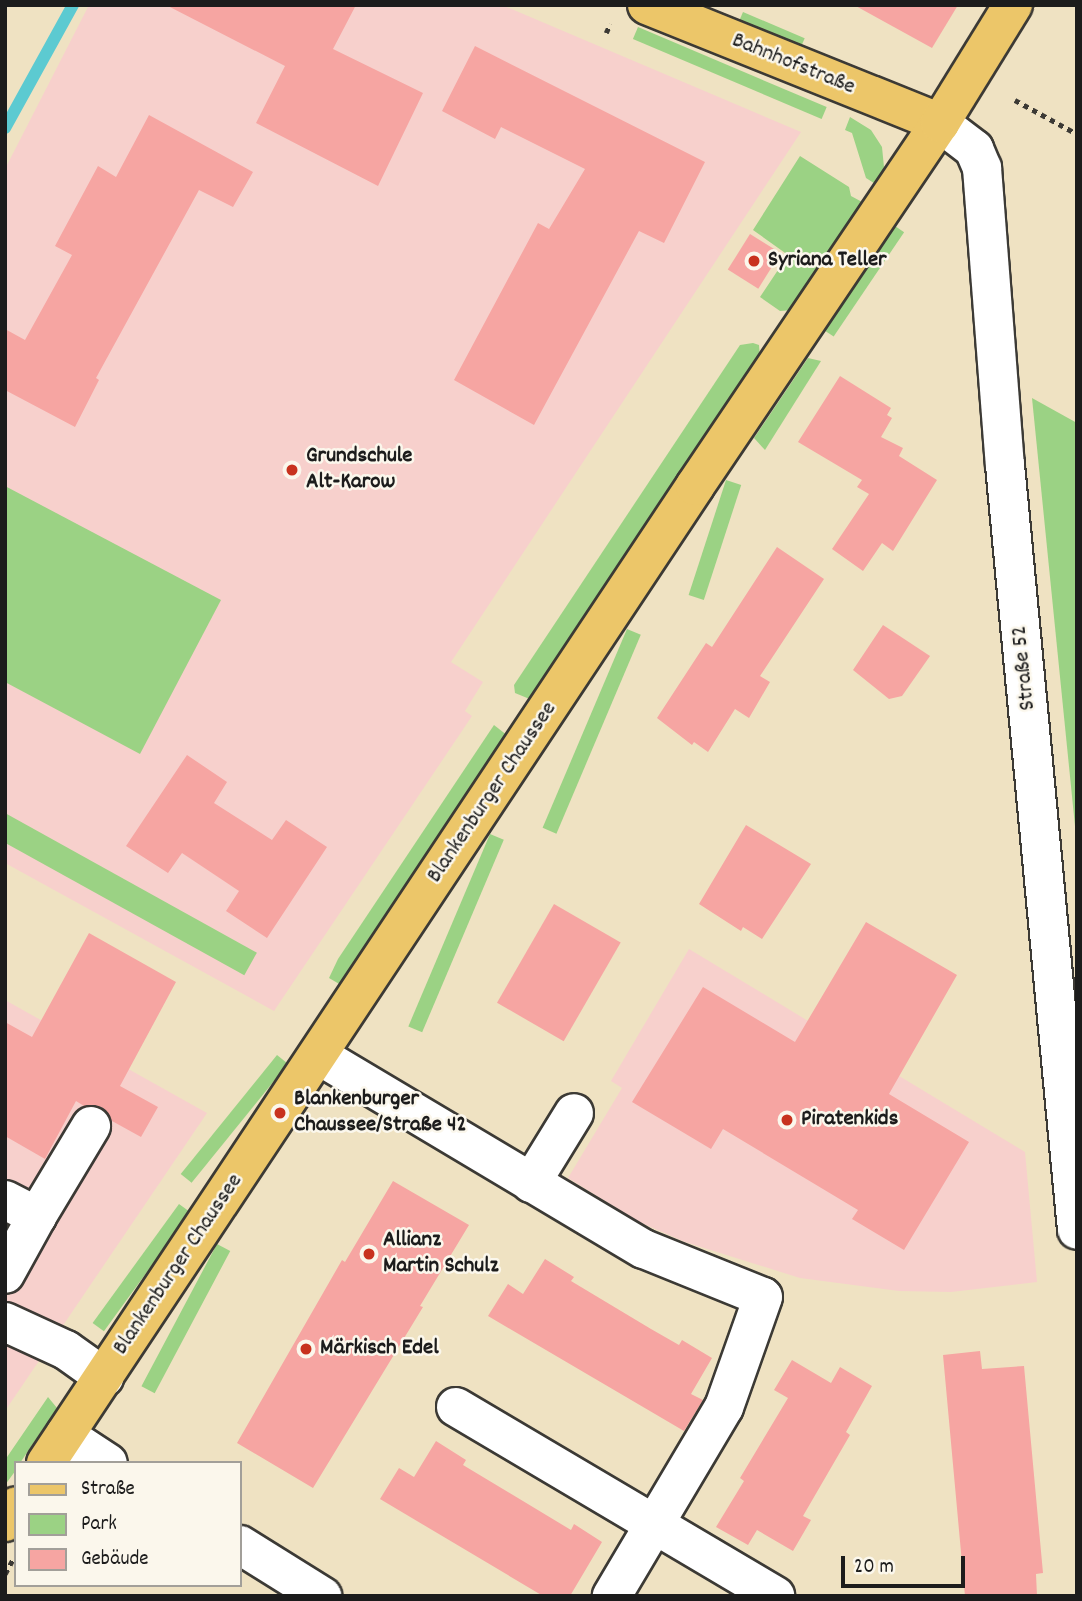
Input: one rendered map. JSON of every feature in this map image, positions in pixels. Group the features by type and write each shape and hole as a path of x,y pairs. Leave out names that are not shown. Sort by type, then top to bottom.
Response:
{"main road":[{"name":"Bahnhofstraße","path":"647,5 940,123"},
{"name":"Blankenburger Chaussee","path":"55,1449 702,475 940,123 1013,5"}],"street":[{"name":"Straße 52","path":"940,123 974,149 982,168 1004,465 1063,911 1077,1230"},
{"path":"318,1055 645,1249 763,1297 724,1407 612,1596"},
{"path":"531,1183 574,1113"},
{"path":"5,1273 21,1208 91,1126"},
{"path":"5,1322 66,1350 104,1377"},
{"path":"456,1406 775,1596"},
{"path":"55,1449 100,1461"},
{"path":"242,1546 322,1596"}],"path":[{"path":"606,33 610,24"},
{"path":"1015,100 1077,134"},
{"path":"5,1574 12,1565"}],"shaded area":[{"name":"Grundschule Alt-Karow","path":"89,5 502,5 801,132 451,662 483,682 465,711 472,716 274,1011 5,863 5,169"},
{"name":"Piratenkids","path":"689,949 1025,1152 1037,1282 951,1292 899,1291 800,1278 685,1242 637,1221 568,1178 622,1088 611,1081"},
{"path":"5,1000 207,1113 5,1411"}],"green space":[{"path":"743,12 805,38 800,49 738,23"},
{"path":"638,27 827,107 822,119 633,39"},
{"path":"850,117 871,130 882,147 884,167 877,185 866,178 852,133 845,130"},
{"path":"800,156 849,187 851,196 864,203 793,310 780,311 760,297 788,255 753,230"},
{"path":"895,226 904,232 834,337 825,330"},
{"path":"740,345 759,345 760,359 532,700 515,693 514,685"},
{"path":"808,358 821,361 765,450 754,438"},
{"path":"1032,398 1077,423 1077,846"},
{"path":"726,480 741,485 704,600 689,595"},
{"path":"5,486 221,600 140,754 5,682"},
{"path":"627,629 641,635 556,834 543,828"},
{"path":"494,725 508,736 341,985 329,978 338,959"},
{"path":"5,813 257,953 244,975 5,843"},
{"path":"490,834 504,840 422,1032 408,1026"},
{"path":"277,1055 288,1064 192,1183 181,1174"},
{"path":"179,1204 190,1212 104,1331 93,1323"},
{"path":"217,1244 230,1251 155,1393 141,1386"},
{"path":"48,1397 57,1408 21,1461 14,1461 14,1473 5,1485 5,1460"}],"building":[{"path":"166,5 356,5 333,49 423,93 378,186 256,123 285,66"},
{"path":"854,5 958,5 932,48"},
{"path":"475,46 705,162 664,243 639,231 534,425 454,380 538,223 549,229 585,169 501,127 495,139 442,111"},
{"path":"149,115 253,172 233,207 199,190 96,378 99,380 75,427 5,390 5,329 25,340 72,255 55,246 98,166 116,177"},
{"name":"Syriana Teller","path":"750,234 781,253 758,289 728,270"},
{"path":"840,376 891,408 887,415 892,418 881,437 903,448 899,456 937,480 893,551 882,543 863,571 832,549 869,494 857,487 862,480 798,442"},
{"path":"777,547 824,579 760,676 770,682 749,718 735,709 708,752 694,742 692,745 657,718 706,643 712,647"},
{"path":"883,625 930,656 902,696 889,699 853,670"},
{"path":"187,755 227,782 214,803 272,840 286,820 327,847 267,938 226,911 239,891 182,853 168,873 126,846"},
{"path":"746,825 811,864 762,939 743,927 741,931 699,904"},
{"path":"554,904 621,942 564,1041 497,1003"},
{"path":"866,922 957,975 889,1094 969,1142 904,1250 852,1219 858,1210 723,1129 711,1149 632,1102 703,987 795,1042"},
{"path":"89,933 176,982 120,1086 158,1107 141,1137 112,1121 102,1107 84,1106 76,1101 45,1159 5,1136 5,1022 32,1037"},
{"path":"393,1181 469,1225 420,1306 423,1307 313,1488 237,1443 342,1260 345,1262"},
{"path":"545,1259 574,1277 571,1281 651,1329 679,1345 682,1340 712,1358 691,1394 703,1400 684,1431 488,1316 508,1284 523,1294"},
{"path":"980,1351 982,1369 1024,1366 1043,1573 1036,1574 1037,1596 965,1596 943,1355"},
{"path":"792,1360 831,1383 840,1367 872,1386 846,1432 850,1435 803,1516 811,1520 793,1551 757,1530 748,1545 716,1527 744,1481 740,1478 788,1398 774,1390"},
{"path":"436,1441 466,1460 463,1465 571,1530 574,1524 602,1542 570,1596 543,1596 380,1499 399,1468 414,1477"}],"waterway":[{"path":"5,128 73,5"}],"place":[{"name":"Syriana Teller","path":"754,261"},
{"name":"Grundschule Alt-Karow","path":"292,470"},
{"name":"Blankenburger Chaussee/Straße 42","path":"280,1113"},
{"name":"Piratenkids","path":"787,1120"},
{"name":"Allianz Martin Schulz","path":"369,1254"},
{"name":"Märkisch Edel","path":"306,1349"}]}
